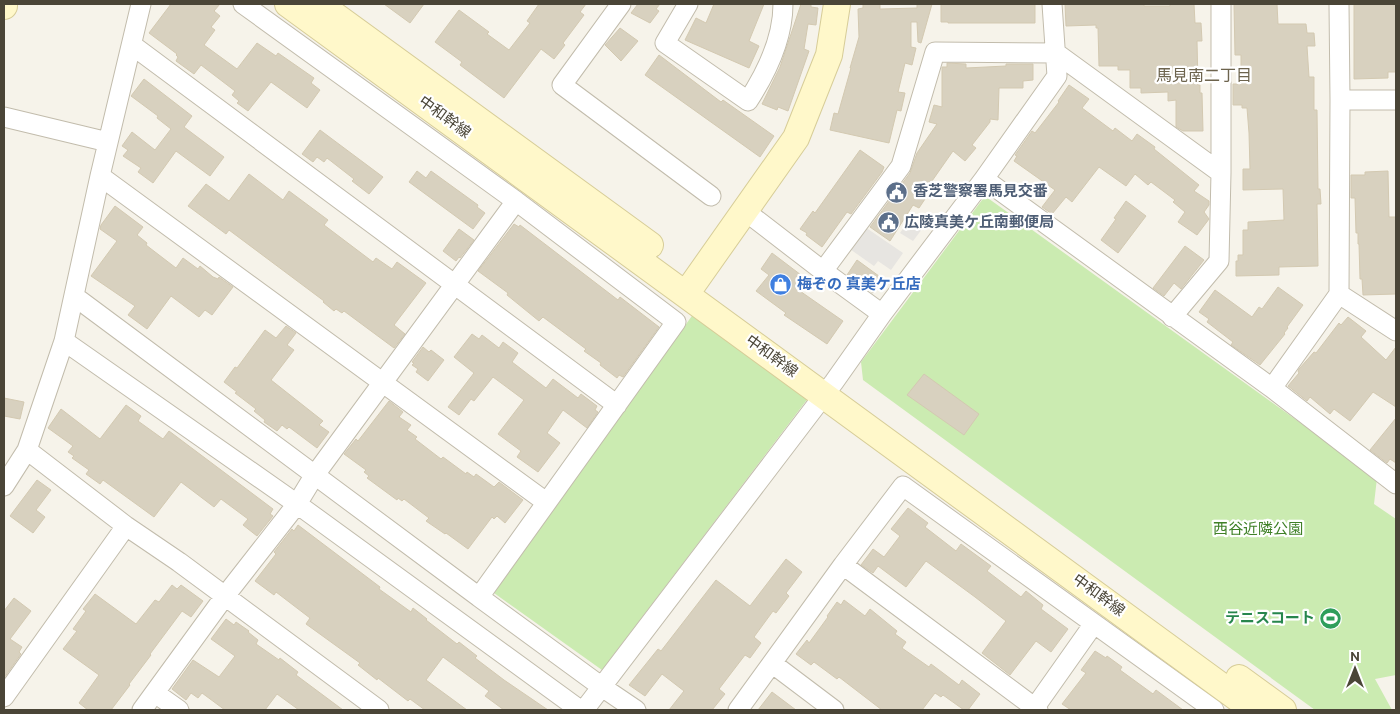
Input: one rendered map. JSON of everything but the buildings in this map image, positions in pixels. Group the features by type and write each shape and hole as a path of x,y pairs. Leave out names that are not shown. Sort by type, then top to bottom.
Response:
{"main road":[{"name":"中和幹線","path":"288,4 691,287"},
{"name":"中和幹線","path":"319,4 691,287 1254,710"},
{"path":"691,287 796,138 829,56 837,4"},
{"name":"中和幹線","path":"829,389 1049,538 1283,710"}],"street":[{"path":"4,486 27,450 64,341 100,176 141,4"},
{"path":"243,4 516,201 676,322 479,597"},
{"path":"621,4 562,85 711,196"},
{"path":"688,4 666,42 748,101 764,77 775,47 783,4"},
{"path":"584,710 829,389 882,314 984,179 1057,76 1052,4"},
{"path":"1172,317 1219,261 1221,4"},
{"path":"1272,388 1339,294 1339,4"},
{"path":"132,45 617,405"},
{"path":"823,271 901,166 935,52 1056,53 1221,174"},
{"path":"1340,100 1396,100"},
{"path":"4,117 108,142"},
{"path":"100,176 546,502"},
{"path":"984,179 1272,388 1396,484"},
{"path":"142,710 224,596 296,504 314,476 516,201"},
{"path":"745,210 882,314"},
{"path":"1339,294 1396,331"},
{"path":"74,296 314,476 636,710"},
{"path":"64,341 296,504 580,710"},
{"path":"27,450 126,526 179,562 379,710"},
{"path":"738,710 903,486 1214,710"},
{"path":"4,697 126,526"},
{"path":"844,565 1035,709 1093,624"},
{"path":"773,664 834,710"},
{"path":"155,693 178,710"}],"green space":[{"name":"西谷近隣公園","path":"985,196 1377,478 1374,504 1396,519 1396,675 1375,679 1392,710 1315,710 863,380 861,362"},
{"path":"694,313 809,397 602,670 494,593"}],"shaded area":[{"path":"909,220 922,229 913,241 900,233"},
{"path":"862,225 903,253 891,270 878,261 874,266 847,247"}],"place":[{"name":"香芝警察署馬見交番","path":"897,192"},
{"name":"広陵真美ケ丘南郵便局","path":"888,223"},
{"name":"梅ぞの 真美ケ丘店","path":"781,285"},
{"name":"テニスコート","path":"1331,619"}],"district":[{"name":"馬見南二丁目","path":"1204,77"}]}
